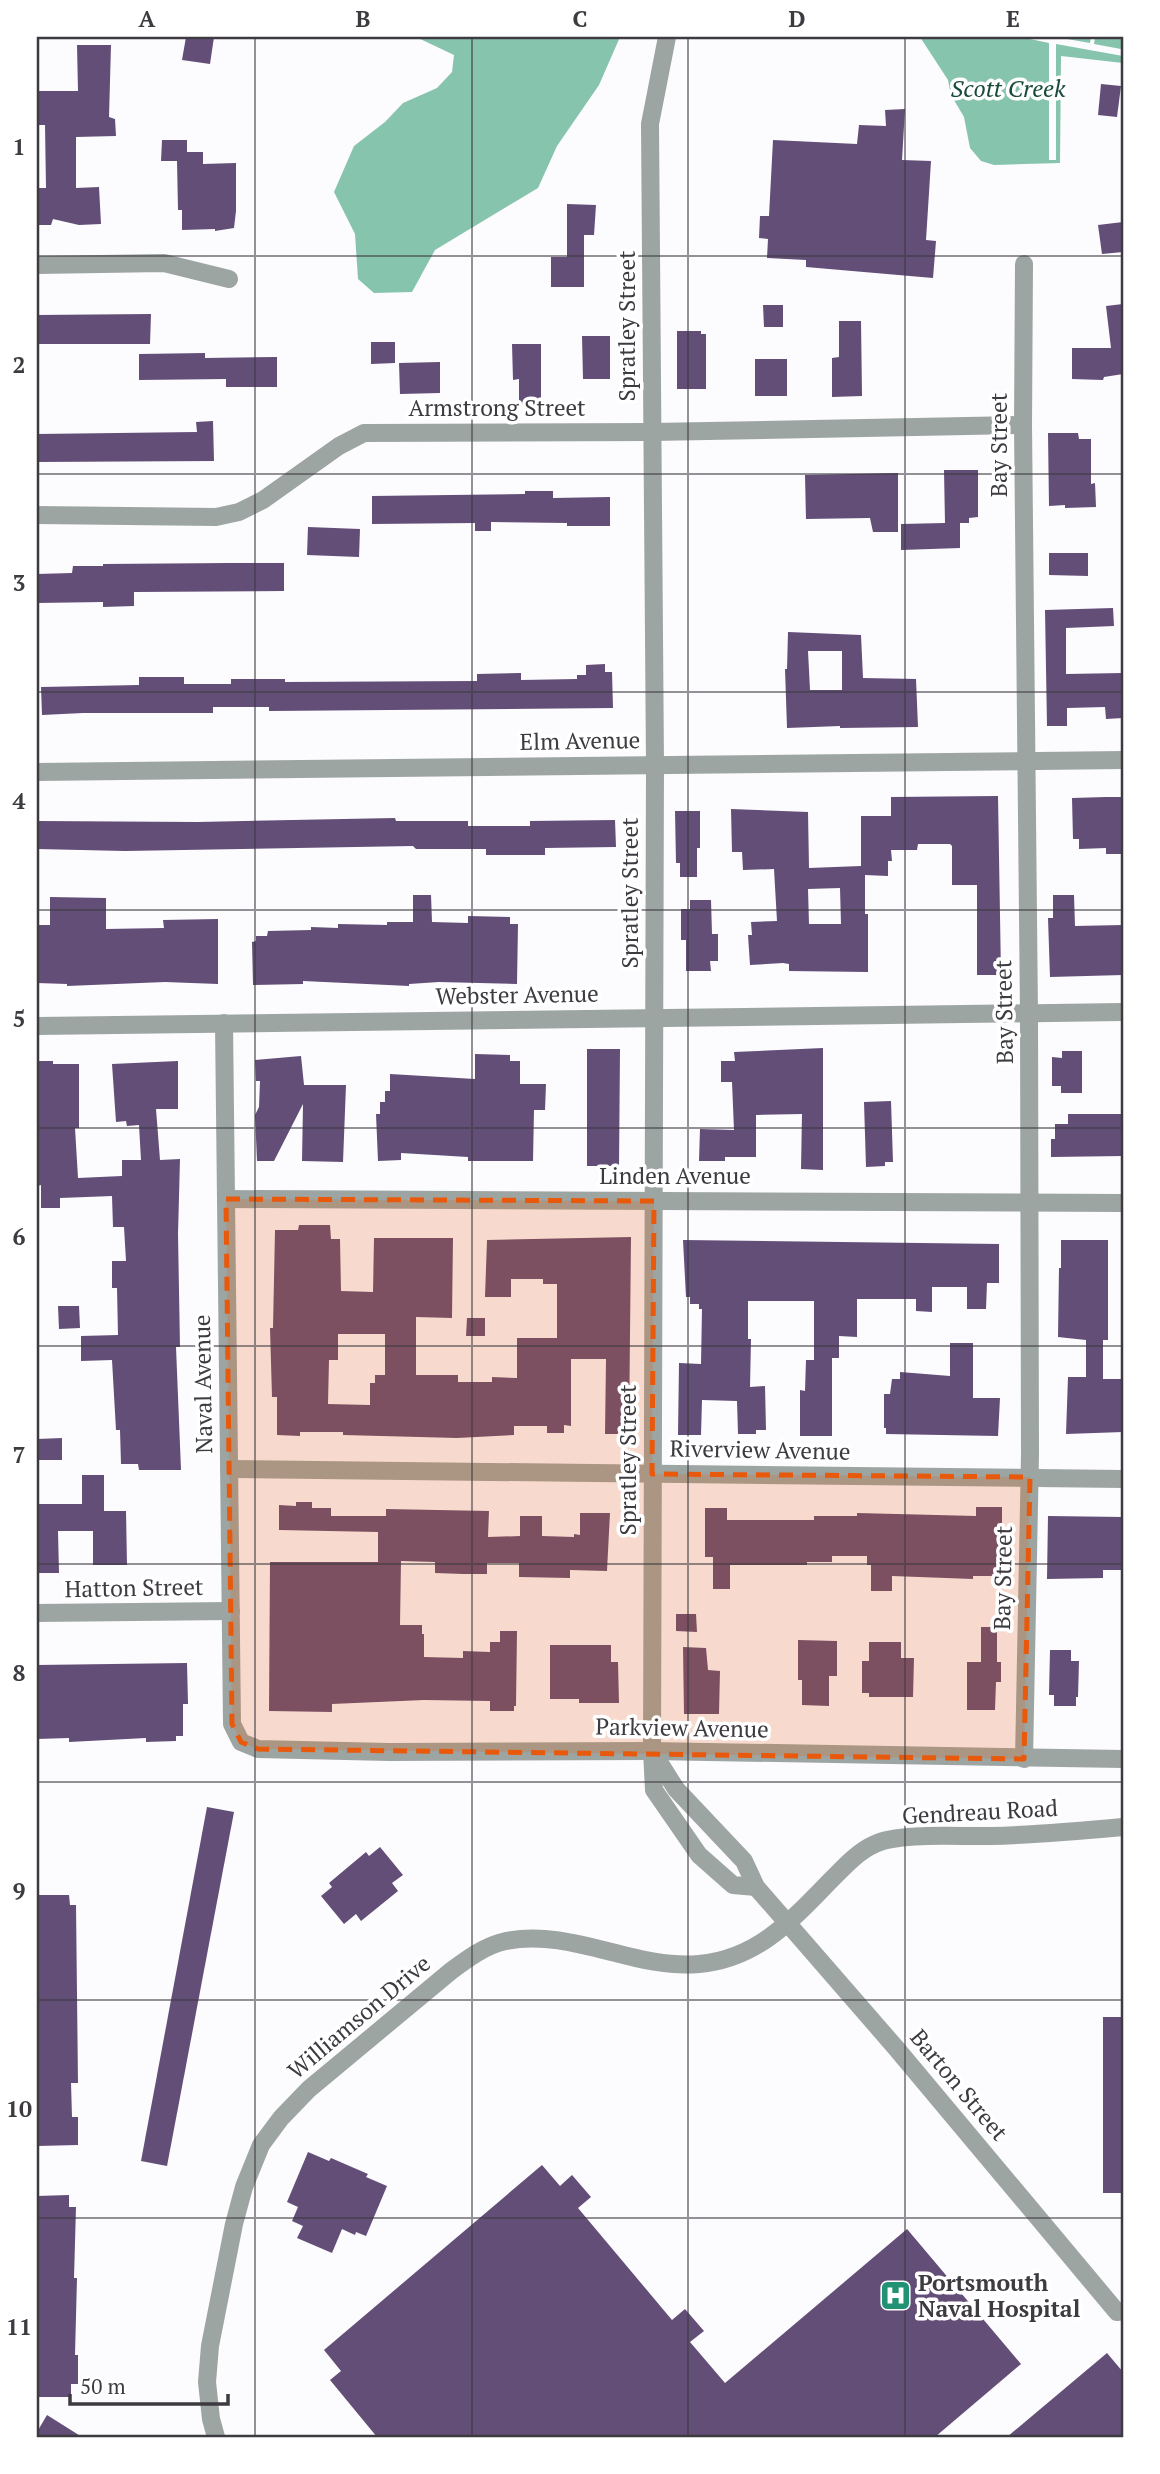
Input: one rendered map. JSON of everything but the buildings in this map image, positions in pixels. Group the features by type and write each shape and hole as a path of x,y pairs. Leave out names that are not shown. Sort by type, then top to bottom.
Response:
{"street":[{"name":"Spratley Street","path":"652,1751 655,765 650,124 667,37"},
{"path":"37,265 164,263 229,279"},
{"name":"Bay Street","path":"1024,264 1025,761 1030,1202 1030,1477 1024,1759"},
{"name":"Armstrong Street","path":"37,515 216,517 239,512 263,500 340,446 364,433 652,432 1023,425"},
{"name":"Elm Avenue","path":"37,772 1123,760"},
{"name":"Webster Avenue","path":"37,1026 1123,1012"},
{"name":"Naval Avenue","path":"224,1023 232,1724 241,1742"},
{"name":"Linden Avenue","path":"226,1199 1123,1203"},
{"name":"Riverview Avenue","path":"229,1469 1123,1479"},
{"name":"Hatton Street","path":"37,1613 231,1611"},
{"name":"Parkview Avenue","path":"241,1742 258,1749 389,1752 652,1751 1123,1759"},
{"name":"Barton Street","path":"652,1751 654,1790 699,1855 733,1885 756,1888"},
{"name":"Barton Street","path":"652,1751 676,1789 744,1861 756,1888 896,2048 1117,2312 1123,2311"},
{"name":"Gendreau Road","path":"788,1924 855,1856 877,1843 908,1838 1033,1835 1123,1827"},
{"name":"Williamson Drive","path":"216,2437 207,2382 209,2358 234,2224 244,2188 261,2145 281,2118 309,2089 451,1971 475,1954 504,1941 544,1937 664,1965 701,1964 728,1958 764,1943 788,1924"}],"highlighted area":[{"path":"226,1199 654,1201 652,1474 1030,1477 1024,1759 258,1749 241,1742 232,1724"}],"water":[{"path":"416,37 620,37 599,85 557,146 538,188 435,250 412,292 374,293 358,279 355,234 334,192 354,146 385,122 403,103 437,88 452,72 454,55"},
{"name":"Scott Creek","path":"920,37 1123,37 1123,63 1061,56 1060,163 994,165 981,161 970,148 964,117 951,95 948,80"}],"pier":[{"path":"1067,37 1090,43 1091,37 1095,37 1094,44 1121,49 1123,39 1123,56 1056,44 1056,160 1049,160 1049,43 1030,39"}],"place":[{"name":"Portsmouth Naval Hospital","path":"895,2296"}]}
